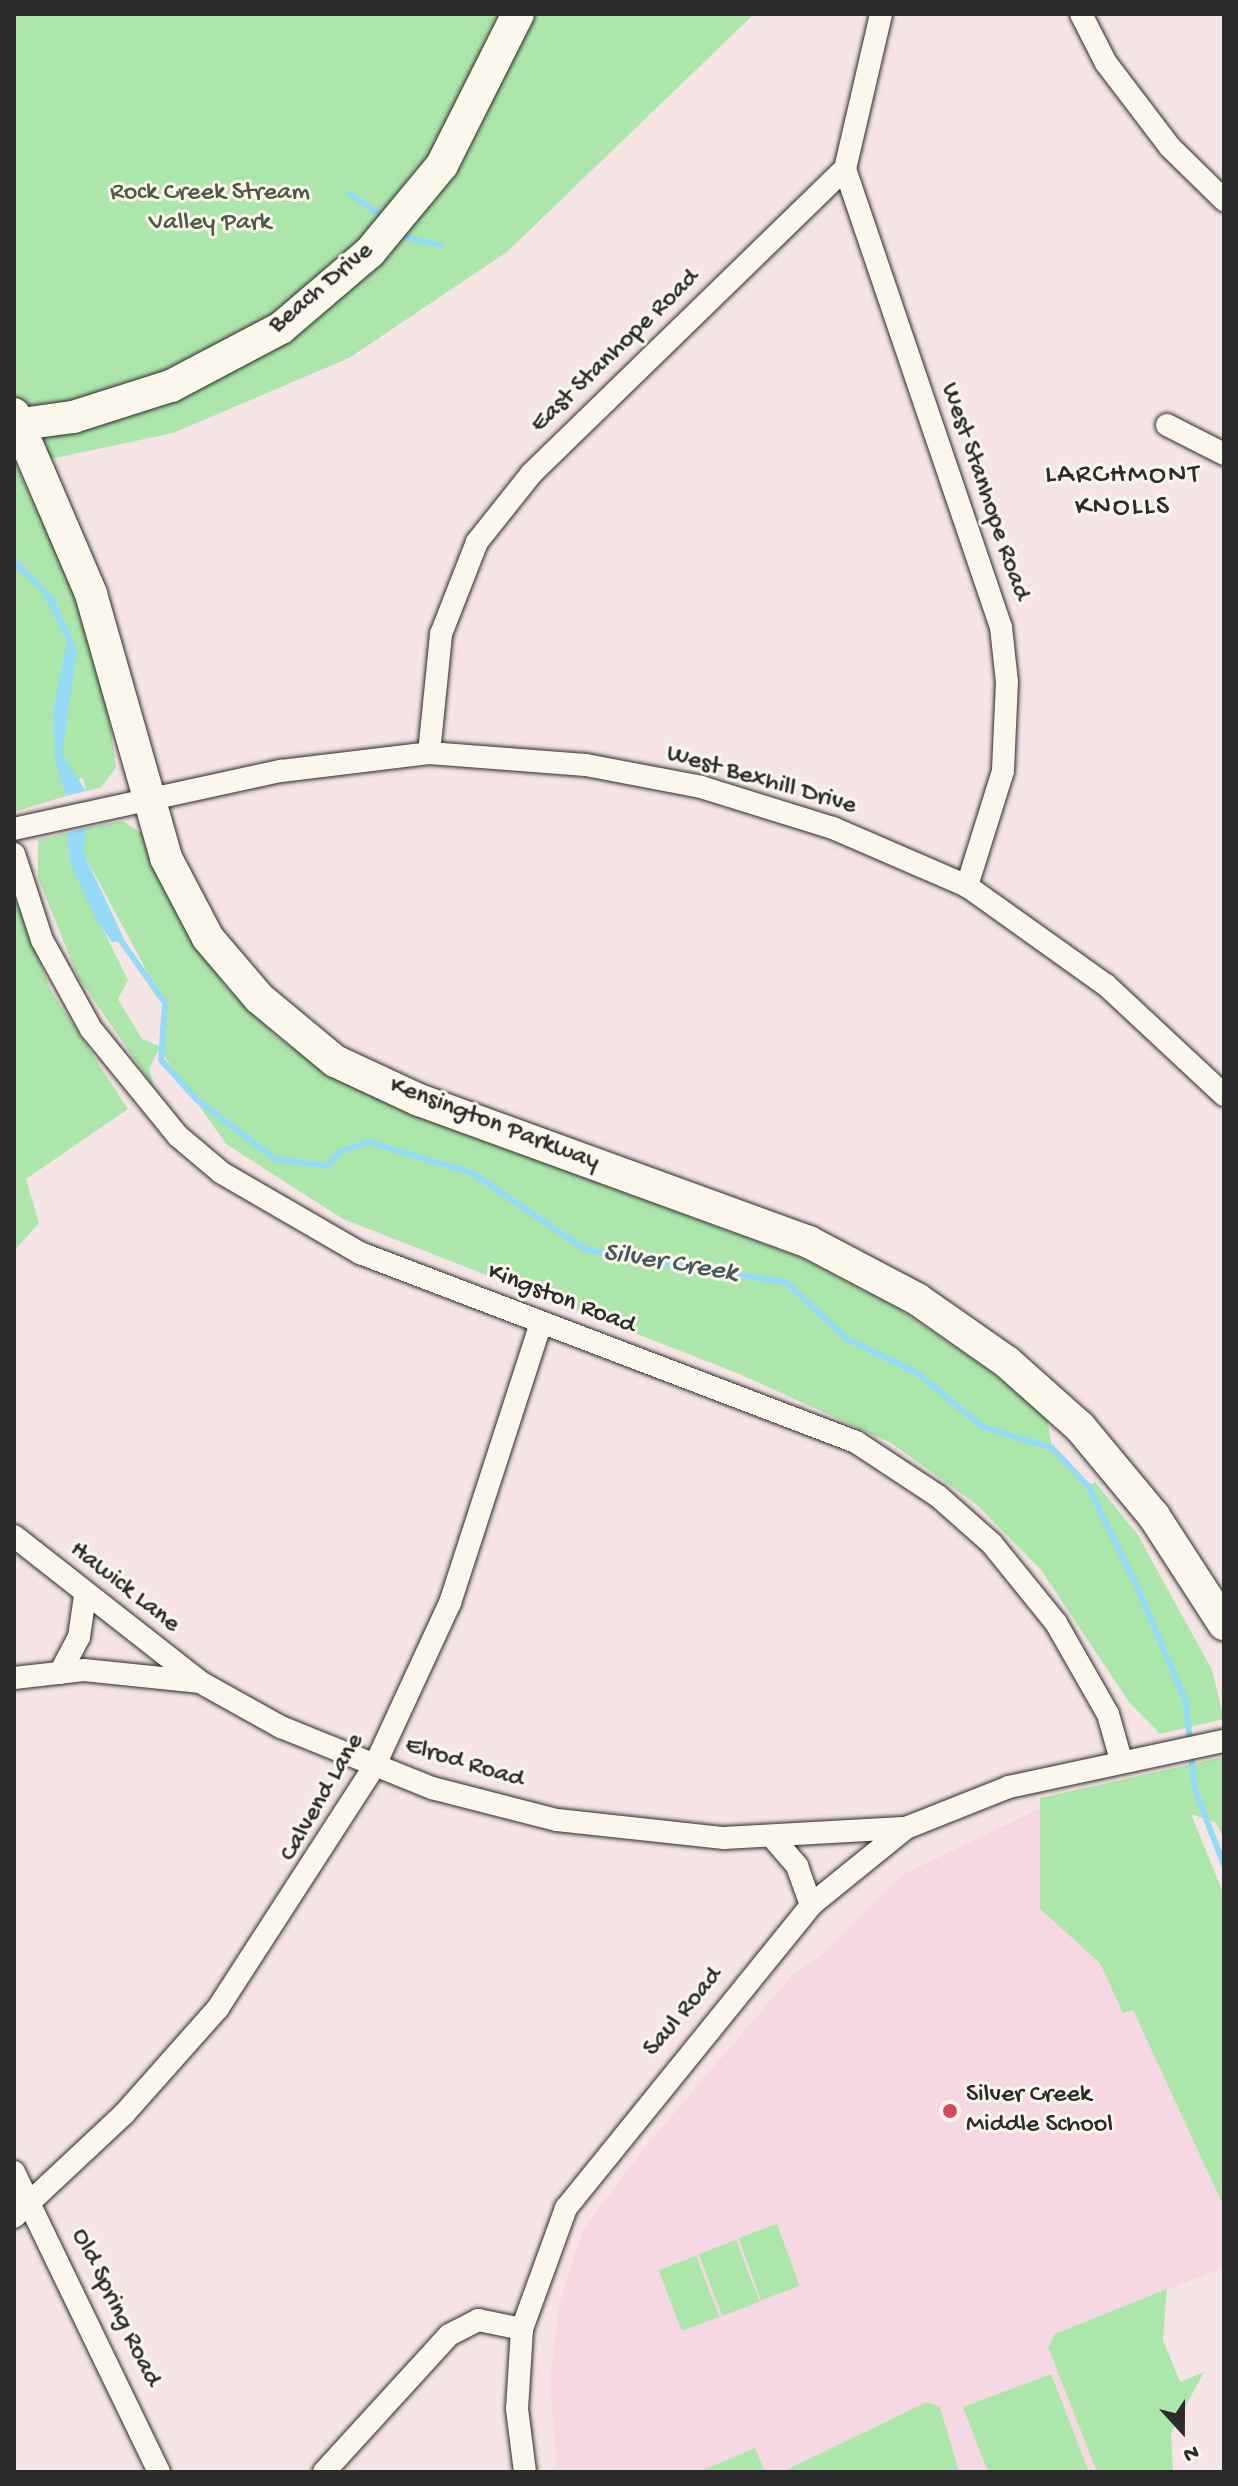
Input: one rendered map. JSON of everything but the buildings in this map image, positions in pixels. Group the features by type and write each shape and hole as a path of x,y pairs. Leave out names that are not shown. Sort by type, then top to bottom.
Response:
{"street":[{"name":"Beach Drive","path":"16,421 171,386 281,328 370,252 442,165 518,14"},
{"path":"845,169 881,14"},
{"path":"1081,14 1106,63 1170,147 1224,200"},
{"name":"East Stanhope Road","path":"429,753 441,634 477,542 531,474 845,169"},
{"name":"West Stanhope Road","path":"845,169 1001,627 1003,771 967,886"},
{"name":"Kensington Parkway","path":"16,421 91,594 166,858 208,938 259,998 335,1061 419,1100 809,1242 917,1299 1007,1362 1080,1427 1154,1516 1224,1624"},
{"path":"1167,425 1224,454"},
{"name":"West Bexhill Drive","path":"14,829 148,796 429,753 586,765 701,787 833,828 967,886 1106,985 1224,1095"},
{"name":"Kingston Road","path":"14,854 42,940 91,1029 178,1136 282,1214 541,1323 825,1426 938,1496 992,1544 1056,1623 1108,1714 1121,1760"},
{"name":"Calvend Lane","path":"14,2217 34,2203 218,2008 375,1765 450,1603 541,1323"},
{"name":"Hawick Lane","path":"14,1536 85,1596 200,1682"},
{"path":"60,1673 79,1637 85,1596"},
{"name":"Elrod Road","path":"14,1678 60,1673 200,1682 281,1727 375,1765 557,1820 773,1838 906,1828"},
{"name":"Saul Road","path":"525,2472 517,2409 522,2329 566,2208 594,2166 811,1905 906,1828 1009,1787 1121,1760 1218,1742"},
{"path":"773,1838 797,1866 811,1905"},
{"name":"Old Spring Road","path":"14,2172 34,2203 159,2472"},
{"path":"324,2472 449,2335 478,2320 522,2329"}],"shaded area":[{"name":"Silver Creek Middle School","path":"1127,1781 1224,2075 1224,2267 1055,2335 1105,2472 557,2472 550,2380 559,2305 583,2230 646,2146 793,1974 826,1951 902,1875 1041,1808"}],"green space":[{"name":"Rock Creek Stream Valley Park","path":"14,14 754,14 507,252 349,358 173,433 17,466 31,499 53,521 108,708 116,768 100,788 86,791 83,778 63,786 66,796 14,812"},
{"path":"123,821 144,835 183,925 225,986 278,1038 324,1070 426,1119 801,1258 900,1310 990,1371 1047,1418 1052,1448 1088,1486 1095,1482 1138,1535 1212,1670 1224,1719 1160,1734 1129,1702 1041,1570 976,1504 891,1443 737,1373 343,1219 226,1144 159,1049 149,1069 155,1089 78,977 38,878 38,840 67,833 69,860 128,980 118,999 142,1039 159,1046 164,1003 82,851 86,828"},
{"path":"14,895 51,991 128,1109 26,1179 39,1223 14,1251"},
{"path":"1224,1757 1224,1838 1215,1822 1191,1814 1224,1895 1224,2207 1133,2010 1123,2013 1100,1963 1040,1909 1040,1798"},
{"path":"777,2224 800,2286 761,2300 738,2238"},
{"path":"736,2240 760,2302 722,2316 699,2254"},
{"path":"696,2256 719,2317 682,2331 659,2270"},
{"path":"1167,2289 1163,2340 1180,2382 1204,2372 1171,2433 1173,2472 1097,2472 1048,2347 1055,2334"},
{"path":"1051,2374 1089,2472 988,2472 963,2407"},
{"path":"927,2402 940,2407 959,2472 782,2472"},
{"path":"755,2448 765,2472 699,2472"}],"water":[{"path":"14,556 54,598 77,650 62,755 86,791 66,796 55,760 53,713 67,641 42,592 14,567"},
{"path":"86,828 83,852 125,941 112,942 95,918 69,860 67,833"}],"waterway":[{"path":"350,194 384,218"},
{"path":"406,237 441,246"},
{"name":"Silver Creek","path":"117,935 165,1003 161,1060 197,1100 275,1159 328,1166 341,1151 369,1142 472,1173 586,1250 787,1283 847,1339 917,1373 983,1427 1052,1448 1088,1486 1138,1589 1186,1702 1190,1743"},
{"name":"Silver Creek","path":"1191,1754 1195,1790 1224,1865"}],"place":[{"name":"Silver Creek Middle School","path":"950,2111"}],"district":[{"name":"LARCHMONT KNOLLS","path":"1123,492"}]}
